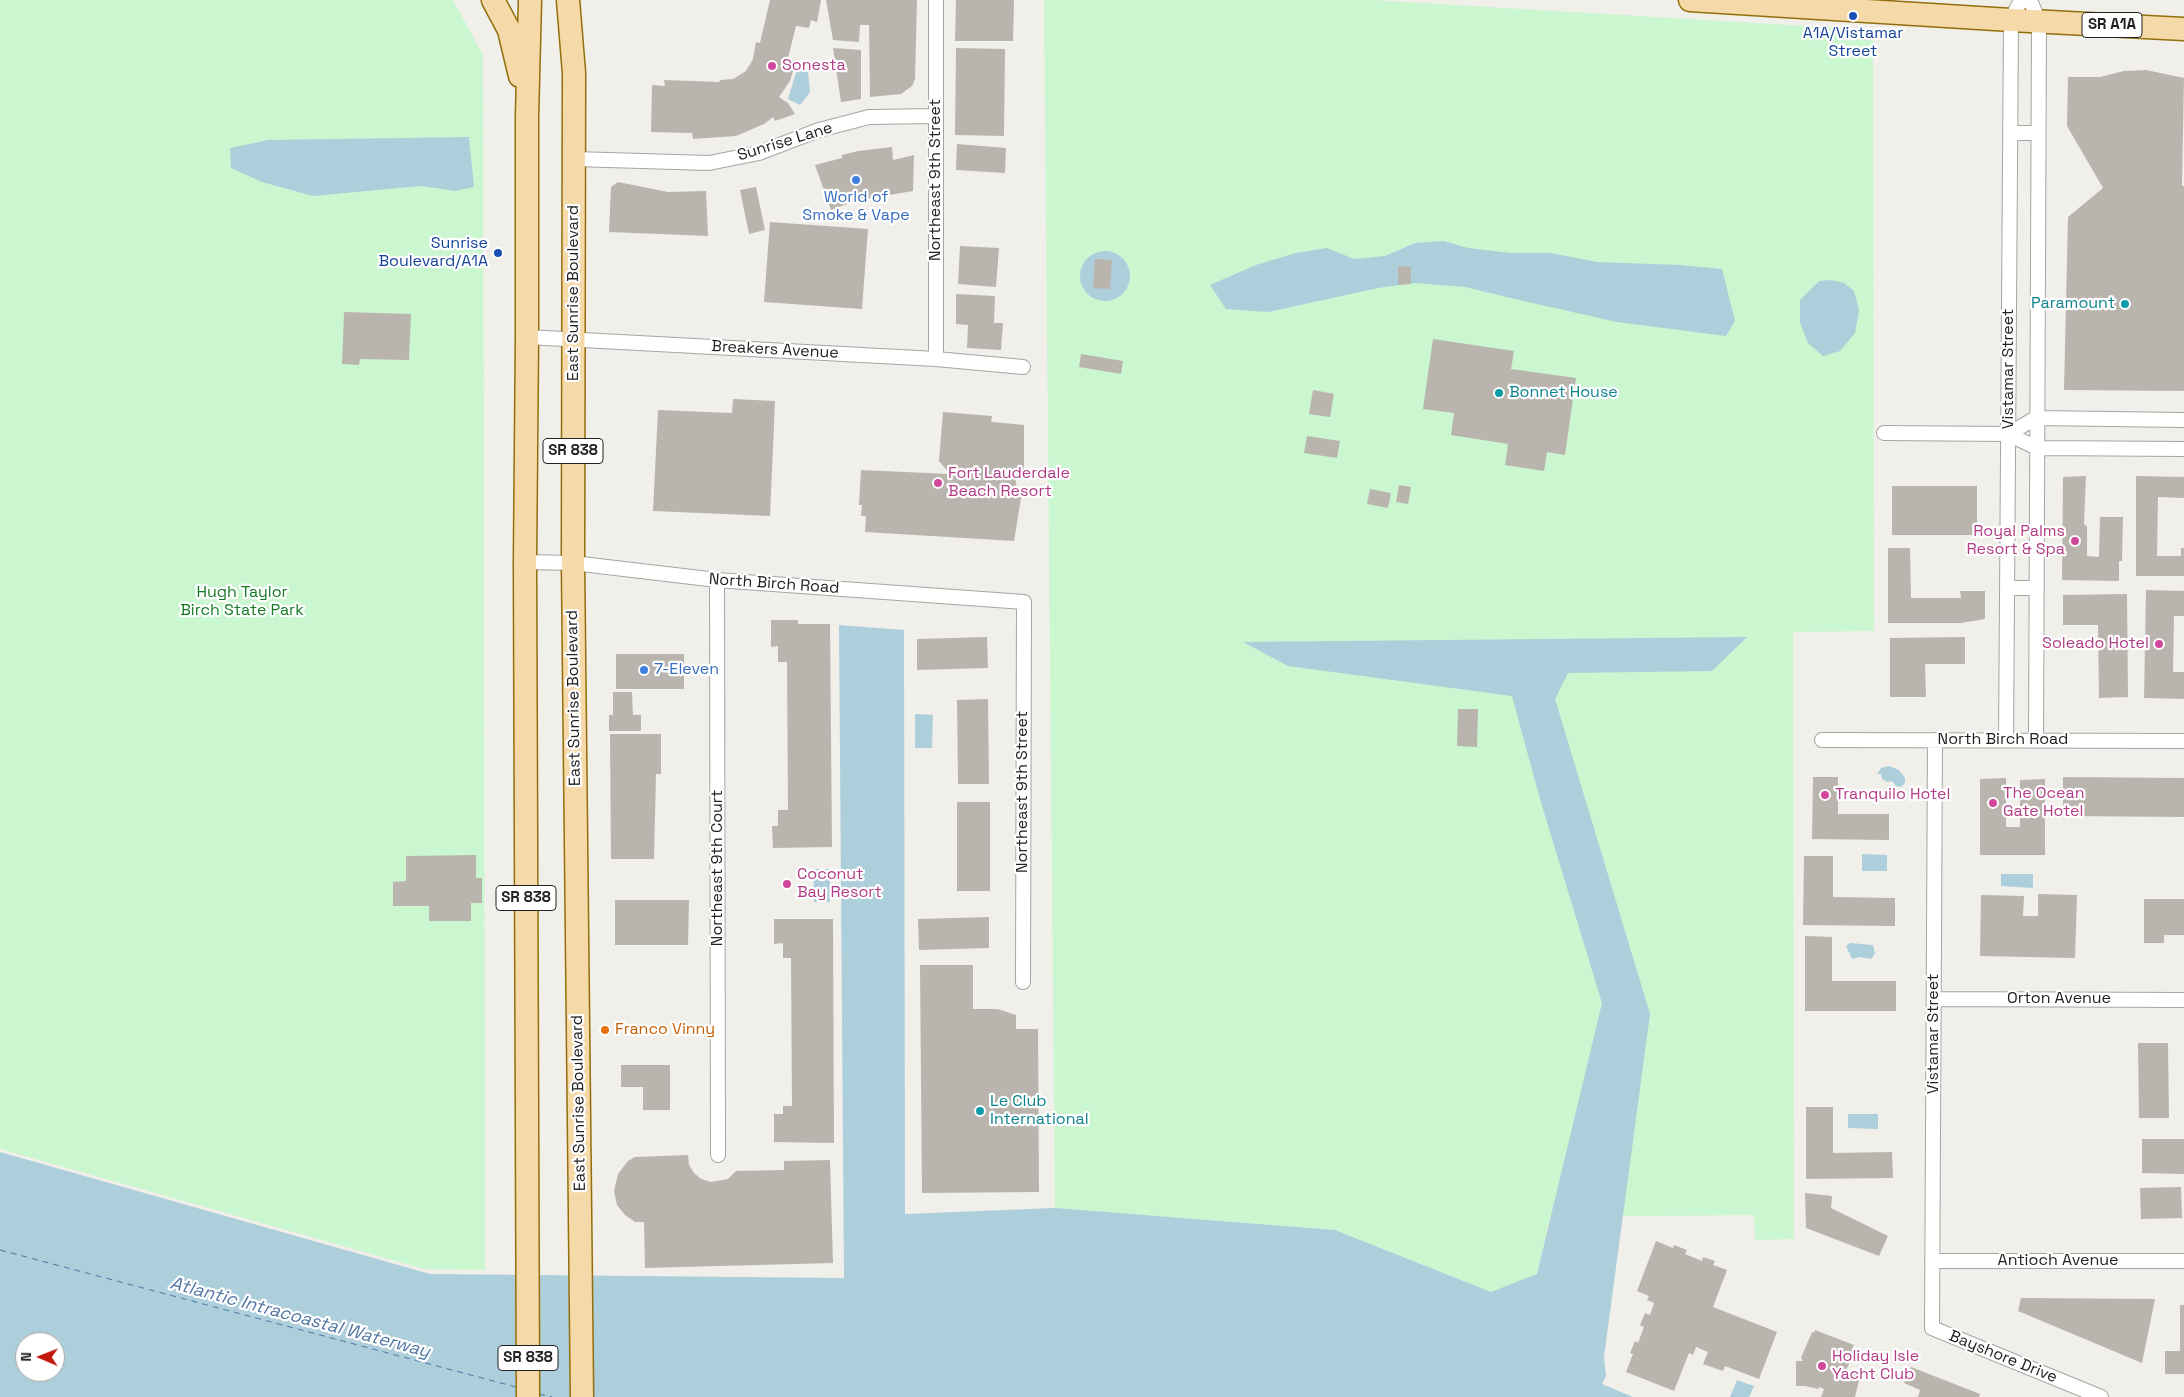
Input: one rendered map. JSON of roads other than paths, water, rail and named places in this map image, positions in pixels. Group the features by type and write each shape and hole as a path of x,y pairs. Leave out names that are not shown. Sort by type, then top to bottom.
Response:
{"main road":[{"path":"493,0 509,30 516,55 527,117"},
{"name":"SR 838","path":"528,1397 525,562 528,337 527,117 530,0"},
{"name":"East Sunrise Boulevard","path":"568,0 574,54 573,564 582,1397"},
{"path":"574,54 584,0"},
{"name":"SR A1A","path":"1690,0 2039,22 2184,29"}],"street":[{"name":"Northeast 9th Street","path":"936,0 936,360"},
{"name":"Vistamar Street","path":"2006,741 2011,20 2021,0"},
{"name":"Vistamar Street","path":"2030,0 2039,22 2036,741"},
{"name":"Sunrise Lane","path":"574,159 709,162 759,153 819,130 870,118 936,116"},
{"path":"2010,133 2038,133"},
{"name":"Breakers Avenue","path":"528,337 574,338 1022,367"},
{"path":"2008,434 2036,418 2184,420"},
{"path":"1884,433 2008,434 2037,448 2184,449"},
{"name":"North Birch Road","path":"525,562 573,564 716,580 1024,602"},
{"name":"Northeast 9th Court","path":"716,580 718,1156"},
{"path":"2007,588 2037,588"},
{"name":"Northeast 9th Street","path":"1023,982 1024,602"},
{"name":"North Birch Road","path":"1822,740 2184,741"},
{"name":"Vistamar Street","path":"1932,1328 1935,740"},
{"name":"Orton Avenue","path":"1934,999 2184,1000"},
{"name":"Antioch Avenue","path":"1932,1261 2184,1261"},
{"name":"Bayshore Drive","path":"1932,1328 2102,1397"}],"water":[{"path":"797,69 808,72 810,92 800,105 788,99"},
{"path":"469,137 474,187 456,191 421,186 313,196 262,182 231,168 230,148 268,140"},
{"path":"1444,241 1468,248 1511,253 1550,253 1597,262 1680,265 1722,269 1735,321 1726,336 1617,322 1465,287 1415,283 1378,288 1268,312 1226,309 1210,285 1256,265 1296,253 1327,248 1354,259 1385,256 1415,243"},
{"path":"1105,251 1115,253 1123,258 1128,266 1130,276 1128,286 1123,294 1115,299 1105,301 1095,299 1087,294 1082,286 1080,276 1082,266 1087,258 1095,253"},
{"path":"1831,280 1844,283 1854,291 1859,310 1855,333 1840,351 1823,356 1808,343 1800,323 1800,300 1819,281"},
{"name":"Atlantic Intracoastal Waterway","path":"839,625 904,630 905,1214 1055,1208 1335,1230 1491,1292 1537,1274 1602,1003 1540,799 1512,696 1288,666 1243,642 1747,637 1712,671 1568,673 1555,699 1650,1014 1604,1357 1606,1376 1602,1384 1633,1397 0,1397 0,1152 430,1274 844,1278"},
{"path":"915,714 933,715 932,748 915,748"},
{"path":"1889,766 1899,770 1905,778 1905,783 1901,787 1896,786 1892,781 1887,782 1882,779 1881,774 1877,774 1881,768"},
{"path":"1862,854 1887,855 1887,871 1862,871"},
{"path":"813,869 830,869 830,902 814,902"},
{"path":"2001,874 2033,874 2033,888 2001,886"},
{"path":"1850,943 1873,945 1875,954 1871,959 1860,957 1852,959 1846,946"},
{"path":"1848,1114 1878,1114 1878,1129 1848,1128"},
{"path":"1737,1380 1754,1386 1749,1397 1730,1397"}],"place":[{"name":"A1A/Vistamar Street","path":"1853,16"},
{"name":"Sonesta","path":"772,66"},
{"name":"World of Smoke & Vape","path":"856,180"},
{"name":"Sunrise Boulevard/A1A","path":"498,253"},
{"name":"Paramount","path":"2125,304"},
{"name":"Bonnet House","path":"1499,393"},
{"name":"Fort Lauderdale Beach Resort","path":"938,483"},
{"name":"Royal Palms Resort & Spa","path":"2075,541"},
{"name":"Soleado Hotel","path":"2159,644"},
{"name":"7-Eleven","path":"644,670"},
{"name":"Tranquilo Hotel","path":"1825,795"},
{"name":"The Ocean Gate Hotel","path":"1993,803"},
{"name":"Coconut Bay Resort","path":"787,884"},
{"name":"Franco Vinny","path":"605,1030"},
{"name":"Le Club International","path":"980,1111"},
{"name":"Holiday Isle Yacht Club","path":"1822,1366"}],"park label":[{"name":"Hugh Taylor Birch State Park","path":"242,602"}]}
